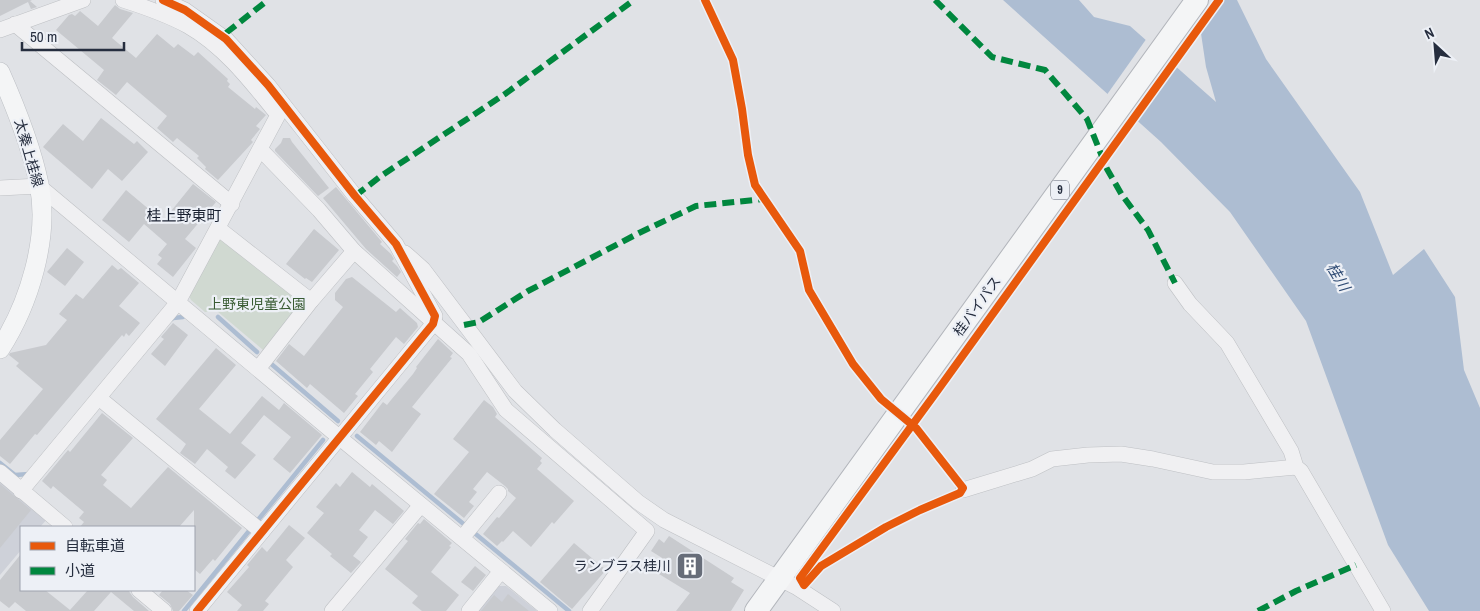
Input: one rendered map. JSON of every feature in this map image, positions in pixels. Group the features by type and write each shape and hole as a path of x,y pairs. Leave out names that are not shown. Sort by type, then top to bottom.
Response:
{"highway":[{"name":"桂バイパス","path":"756,611 1197,0"}],"main road":[{"name":"太秦上桂線","path":"0,72 22,125 39,186 42,220 40,244 29,288 0,349"}],"street":[{"path":"0,30 83,0"},
{"path":"21,491 178,302 278,116 231,60 210,41 188,26 156,11 123,0"},
{"path":"163,0 185,10 226,39 268,85 355,196 396,244 424,269 515,391 597,467 638,502 664,520 780,579 827,606 832,611"},
{"path":"15,24 232,204"},
{"path":"261,150 319,210 354,251 468,354 506,410 647,531 590,611"},
{"path":"0,188 39,186 421,505 467,532 501,571 550,611"},
{"path":"219,228 311,301"},
{"path":"197,611 433,324 435,316 396,244"},
{"path":"258,369 311,301 354,251"},
{"path":"1175,283 1190,304 1227,343 1292,451 1296,467 1301,471 1383,611"},
{"path":"99,398 262,532"},
{"path":"963,490 1032,469 1052,459 1088,455 1121,454 1153,458 1213,472 1244,472 1296,467"},
{"path":"0,472 64,526"},
{"path":"467,532 499,493"},
{"path":"332,611 421,505"},
{"path":"469,611 501,571"},
{"path":"140,591 164,611"}],"shaded area":[{"path":"0,481 47,519 41,526 20,526 20,551 0,575"},
{"path":"497,586 506,586 537,611 476,611"}],"green space":[{"name":"上野東児童公園","path":"222,235 298,297 299,308 263,350 217,311 205,312 189,296"}],"water":[{"name":"桂川","path":"1003,0 1079,0 1094,17 1130,26 1216,102 1206,67 1196,0 1237,0 1266,59 1360,192 1393,275 1424,249 1455,297 1464,370 1480,408 1480,611 1429,611 1388,545 1306,321 1230,212 1161,142"}],"pier":[{"path":"1194,0 1223,0 1199,33"},
{"path":"1147,38 1177,64 1135,122 1106,96"}],"building":[{"path":"0,0 32,0 30,1 37,7 31,9 28,2 0,16"},
{"path":"115,5 120,9 133,13 112,38 136,58 157,34 174,48 178,44 194,56 198,52 228,79 227,81 230,84 228,87 255,109 256,107 266,115 256,126 260,129 251,140 253,142 218,180 205,169 206,167 197,158 199,156 177,138 173,142 157,128 167,116 127,82 116,95 97,80 104,70 56,30 69,15 75,16 80,11 98,26"},
{"path":"101,118 134,144 137,141 148,152 122,181 108,169 92,189 43,147 63,124 83,141"},
{"path":"283,138 290,138 329,188 318,196 275,151"},
{"path":"193,184 216,202 185,239 196,248 173,277 157,264 162,258 158,255 167,244 144,224 129,242 102,220 126,190 163,221"},
{"path":"336,187 382,242 380,244 391,254 394,259 392,261 401,272 397,277 366,249 323,198"},
{"path":"314,229 339,250 312,282 305,279 286,264"},
{"path":"67,248 84,262 65,286 47,272"},
{"path":"112,265 118,270 121,268 139,283 119,306 140,323 129,336 126,333 124,337 122,335 10,464 0,456 0,440 43,389 16,366 19,363 9,355 10,353 46,345 67,320 59,314 76,294 83,299"},
{"path":"352,277 396,312 400,308 417,323 418,327 404,344 396,337 370,369 373,372 355,394 358,396 344,413 310,384 307,388 276,361 289,344 304,356 343,307 335,300 335,293 346,279"},
{"path":"173,323 188,335 165,366 151,354 164,339 161,337"},
{"path":"438,339 453,353 450,357 452,358 412,407 421,414 392,452 379,441 376,445 360,432 383,402 387,405 413,374 416,367"},
{"path":"216,348 236,365 199,409 230,434 262,396 279,410 284,403 322,435 290,473 273,459 291,437 264,415 241,443 256,455 235,479 225,471 228,467 207,449 195,464 180,453 186,444 156,419"},
{"path":"484,400 493,407 497,414 495,417 542,458 540,461 542,463 537,469 574,501 554,524 552,522 531,547 513,531 497,546 483,534 516,498 505,486 487,472 473,489 477,492 469,502 474,506 464,518 434,494 469,452 453,439"},
{"path":"102,413 133,438 101,475 107,480 103,485 131,508 168,467 242,528 215,561 213,559 200,574 195,570 194,510 180,526 81,526 84,522 79,518 84,512 53,486 51,489 42,481 68,450 70,452"},
{"path":"352,472 370,487 372,484 404,511 393,524 375,510 359,530 368,537 353,556 361,562 351,573 330,556 332,554 307,533 324,513 316,507 336,483 340,487"},
{"path":"0,484 31,510 0,548"},
{"path":"424,519 452,543 449,546 451,547 431,572 459,595 446,611 422,611 412,603 418,596 385,569 408,541 405,539 418,523 420,524"},
{"path":"289,525 305,538 286,560 293,567 265,601 269,604 263,611 237,611 242,605 227,592 249,567 247,565 262,547 267,552"},
{"name":"ランブラス桂川","path":"669,536 734,578 731,582 744,590 731,611 676,611 690,593 659,574 667,561 651,551 659,539 664,543"},
{"path":"574,543 606,570 572,609 540,582"},
{"path":"20,555 20,591 46,591 70,610 87,591 129,591 149,611 134,611 111,592 94,611 26,611 15,602 9,608 0,601 0,580"},
{"path":"475,566 486,575 473,591 461,582"},
{"path":"162,591 187,591 193,595 179,611 173,611 170,604 159,595"},
{"path":"508,594 529,611 481,611 494,595 502,602"}],"waterway":[{"path":"172,319 183,317"},
{"path":"218,317 257,352"},
{"path":"269,362 338,421"},
{"path":"357,436 569,611"},
{"path":"184,611 323,440"},
{"path":"0,463 15,475 29,474"}],"marked path":[{"path":"226,33 268,0"},
{"path":"355,196 381,176 505,94 634,0"},
{"path":"935,0 992,57 1045,70 1087,119 1107,169 1122,195 1148,230 1175,283"},
{"path":"464,325 479,322 528,291 639,233 696,206 764,199"},
{"path":"1258,611 1296,591 1356,565"}],"cycle path":[{"path":"163,0 185,10 226,39 268,85 355,196 396,244 435,316 433,324 197,611"},
{"path":"705,0 733,60 748,155 755,185 800,251 809,290 853,364 881,399 916,428 963,488 960,493 886,527 821,566 804,585 800,578 935,394 1219,0"}],"place":[{"name":"ランブラス桂川","path":"690,566"}],"district":[{"name":"桂上野東町","path":"184,216"}]}
